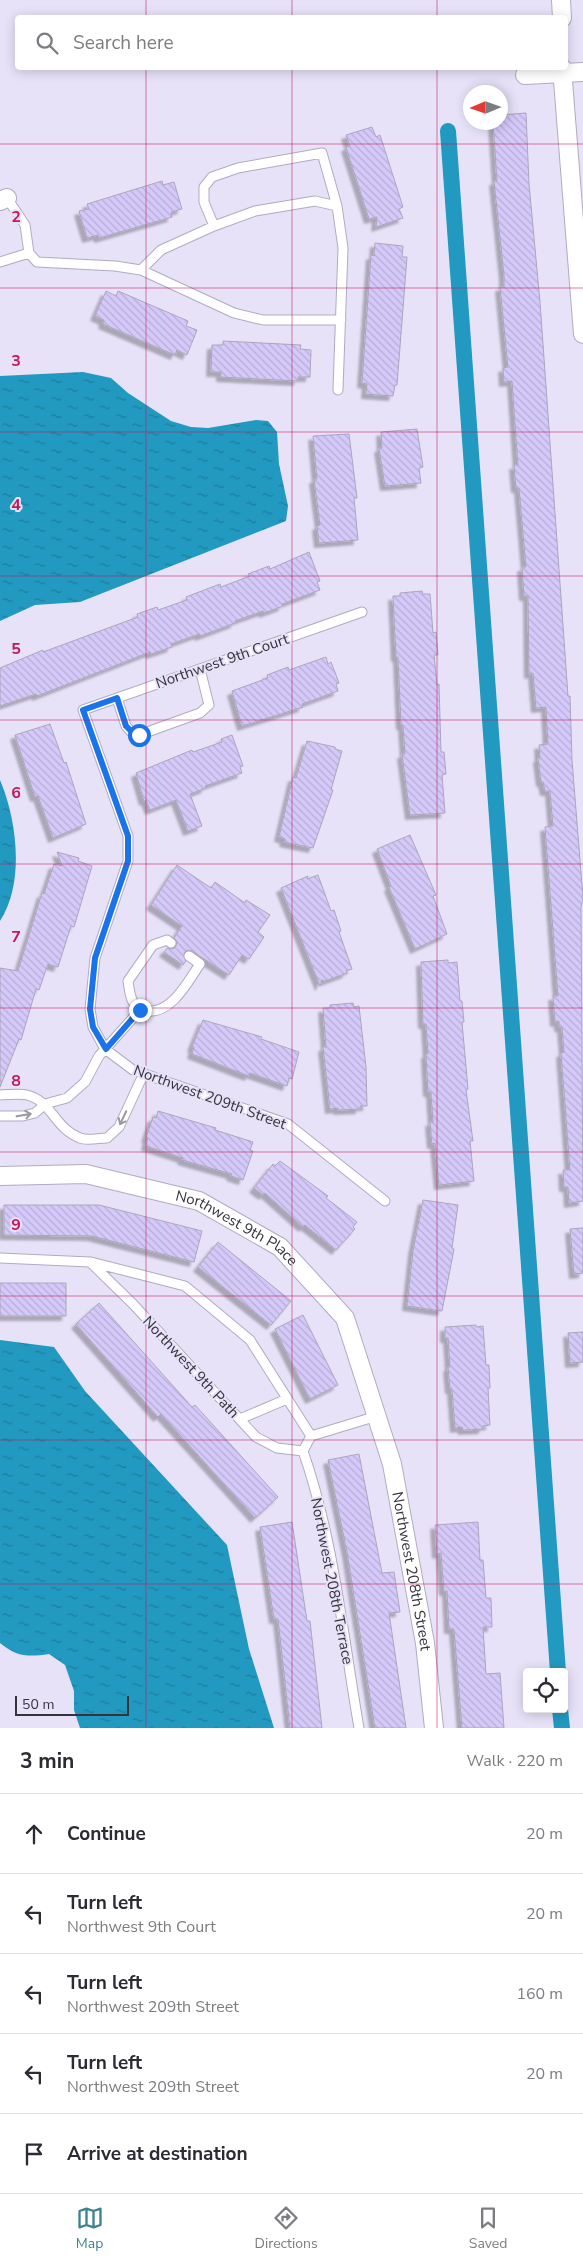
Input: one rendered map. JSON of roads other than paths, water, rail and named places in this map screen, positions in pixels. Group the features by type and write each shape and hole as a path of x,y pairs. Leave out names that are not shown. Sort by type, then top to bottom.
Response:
{"street":[{"path":"561,0 562,15"},
{"path":"525,74 562,70 583,72"},
{"path":"562,70 583,334"},
{"name":"Northwest 9th Place","path":"0,1176 86,1174 199,1201 280,1247 345,1318 378,1415"},
{"name":"Northwest 208th Street","path":"378,1415 392,1464 425,1643 434,1728"}],"lane":[{"path":"214,226 204,202 204,187 212,177 238,168 322,153 337,206 343,248 338,390"},
{"path":"4,199 25,225 29,253 38,262 115,266 140,270 234,313 263,320 341,320"},
{"path":"140,270 161,250 214,226 255,211 315,201 337,206"},
{"path":"0,262 29,253"},
{"name":"Northwest 9th Court","path":"83,710 362,612"},
{"path":"117,698 126,726 134,734 165,726 200,713 209,704 200,669"},
{"name":"Northwest 209th Street","path":"83,710 128,836 128,861 95,958 90,1009 93,1027 106,1049 133,1070 288,1124 385,1201"},
{"path":"171,943 167,940 153,945 128,981 131,1000 140,1010 154,1012 166,1006 184,988 200,964 189,956"},
{"path":"0,1116 23,1116 35,1112 45,1104 67,1098 86,1082 106,1049 140,1010"},
{"path":"0,1095 26,1095 45,1104 61,1128 81,1139 107,1138 119,1127 144,1073"},
{"path":"0,1258 90,1262 185,1286 250,1340 311,1436"},
{"name":"Northwest 9th Path","path":"90,1262 133,1304 256,1437 277,1448 303,1451"},
{"path":"240,1420 287,1399"},
{"path":"303,1451 311,1436 378,1415"},
{"name":"Northwest 208th Terrace","path":"303,1451 312,1477 328,1546 359,1728"}],"water":[{"path":"83,372 111,378 128,393 171,421 191,427 208,428 256,420 268,421 277,432 279,464 288,506 286,521 80,602 35,605 0,621 0,376"},
{"path":"0,780 11,814 16,851 13,889 8,906 0,921"},
{"path":"0,1340 54,1347 85,1391 227,1545 249,1649 274,1728 80,1728 74,1710 74,1691 65,1665 49,1654 23,1655 6,1648 0,1643"}],"waterway":[{"path":"448,131 558,1668"},
{"path":"560,1713 562,1728"}]}
